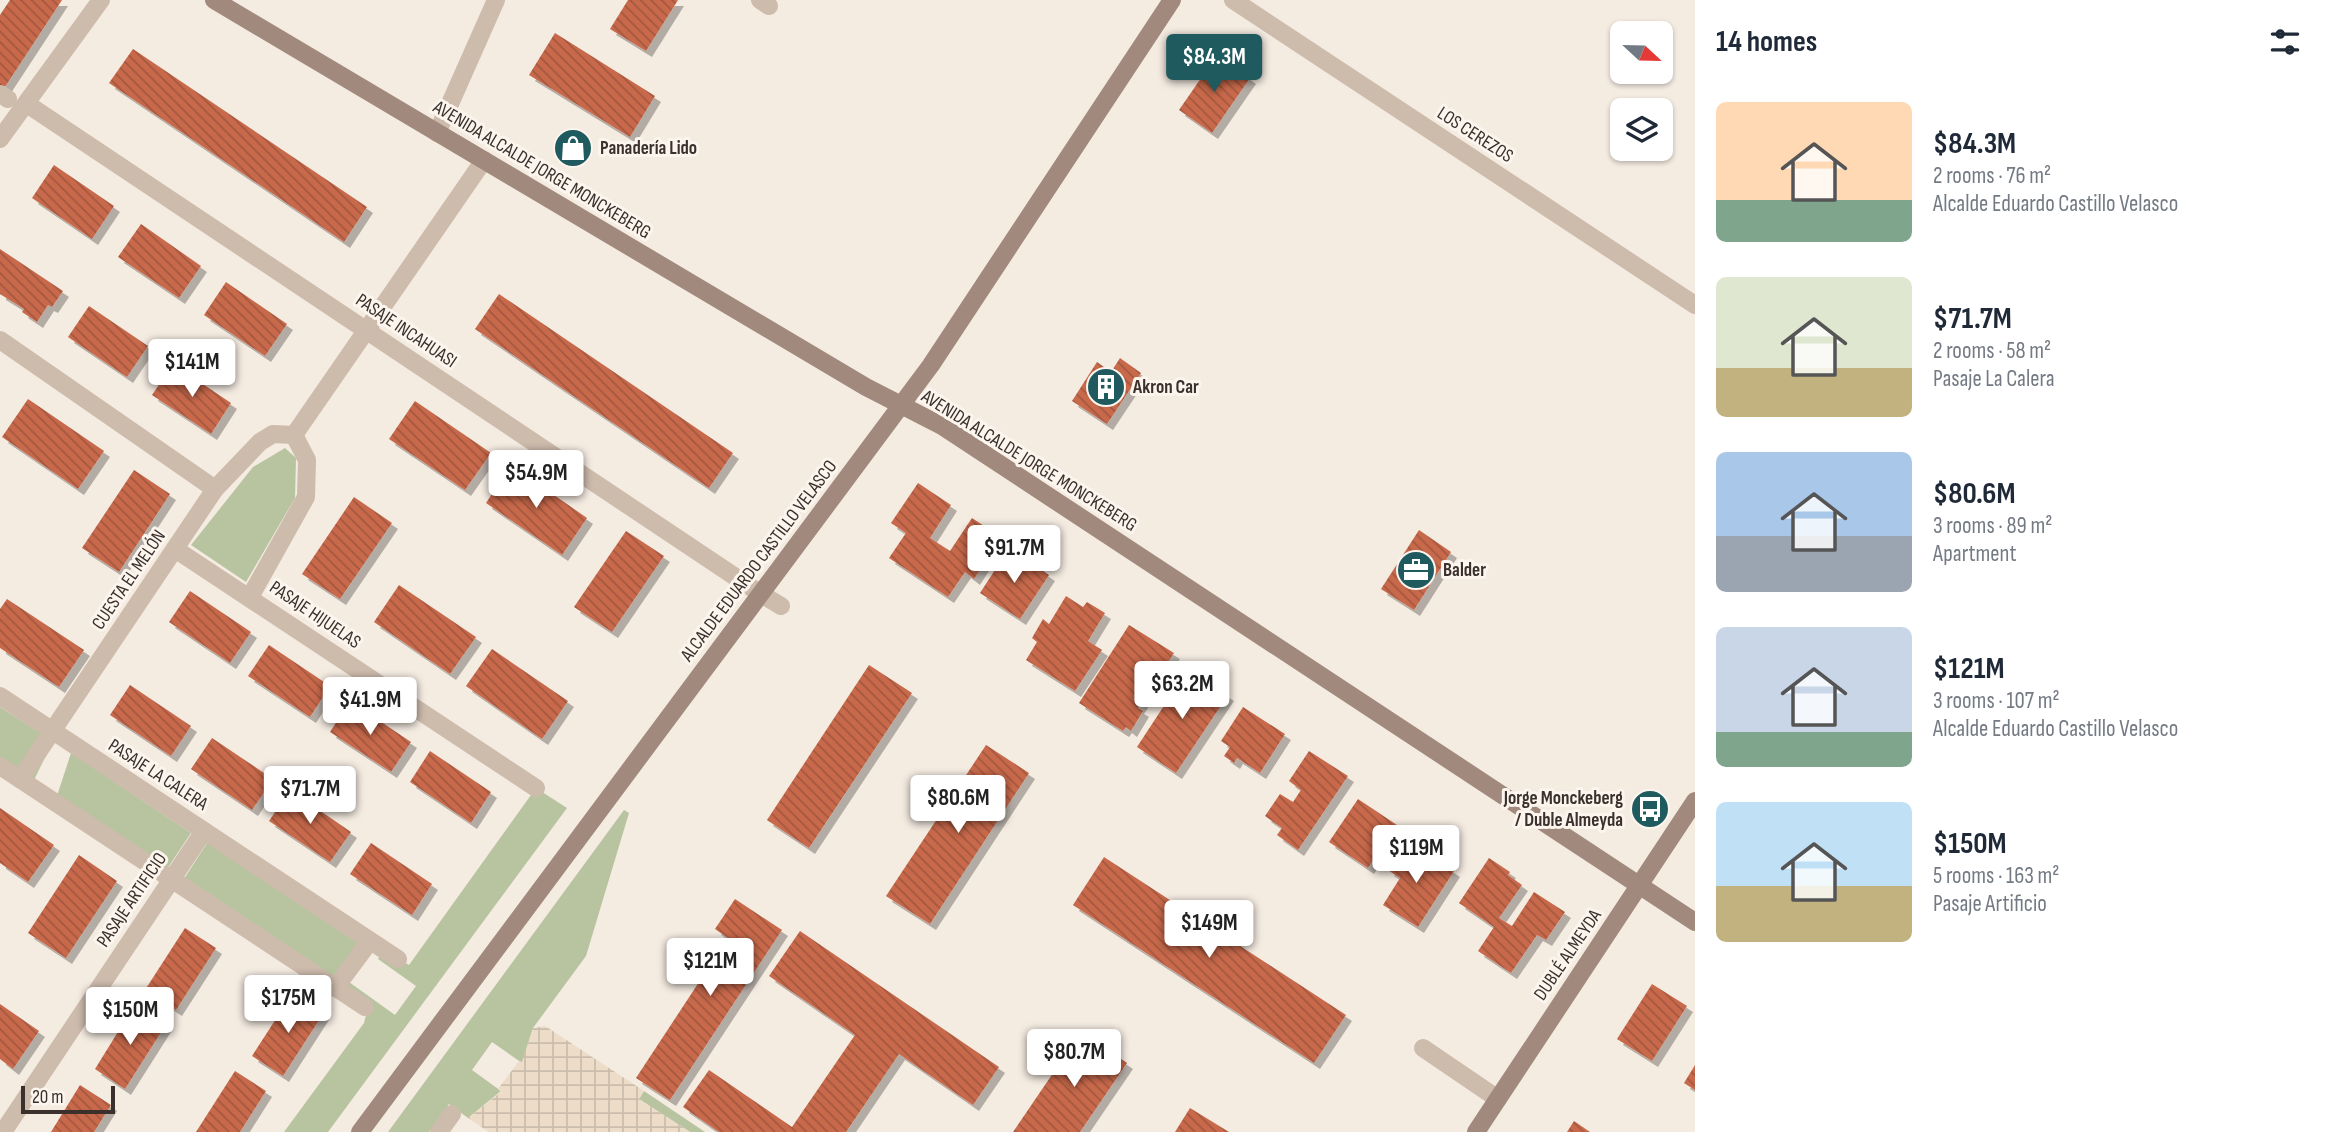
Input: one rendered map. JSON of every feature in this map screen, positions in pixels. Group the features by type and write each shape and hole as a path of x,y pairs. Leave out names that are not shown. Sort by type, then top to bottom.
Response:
{"main road":[{"name":"AVENIDA ALCALDE JORGE MONCKEBERG","path":"214,0 866,387 942,426 1695,922"},
{"name":"ALCALDE EDUARDO CASTILLO VELASCO","path":"360,1132 930,365 1172,0"},
{"name":"DUBLÉ ALMEYDA","path":"1476,1132 1695,801"}],"street":[{"path":"0,139 101,0"},
{"path":"437,133 496,0"},
{"name":"LOS CEREZOS","path":"1233,0 1695,305"},
{"name":"PASAJE INCAHUASI","path":"27,104 780,606"},
{"path":"250,597 306,497 307,460 294,435 484,160"},
{"path":"0,341 215,489"},
{"name":"CUESTA EL MELÓN","path":"20,779 215,489 260,442 273,434 294,435"},
{"name":"PASAJE HIJUELAS","path":"175,549 536,788"},
{"name":"PASAJE LA CALERA","path":"0,696 398,958"},
{"path":"0,766 365,1007"},
{"name":"PASAJE ARTIFICIO","path":"5,1119 204,831"},
{"path":"335,988 370,941"},
{"path":"1423,1048 1498,1099"},
{"path":"439,1132 452,1114"}],"green space":[{"path":"285,448 296,458 295,498 246,582 191,545 253,467"},
{"path":"0,707 53,741 34,780 0,757"},
{"path":"71,753 191,833 167,869 57,796"},
{"path":"536,788 567,808 328,1132 284,1132 364,1023 367,1011 343,993 349,982 395,1015 416,986 378,959 384,950 409,965"},
{"path":"624,810 629,813 586,956 533,1028 522,1063 492,1042 472,1070 501,1091 468,1118 449,1104 429,1132 388,1132"},
{"path":"209,840 360,941 332,981 182,882"},
{"path":"644,1091 705,1132 690,1132 639,1099"}],"shaded area":[{"path":"545,1026 644,1091 639,1099 690,1132 489,1132 468,1118 501,1092 498,1089 519,1061 522,1062 533,1028"}],"building":[{"path":"10,0 62,0 3,90 0,88 0,15"},
{"path":"628,0 678,0 646,51 610,29"},
{"path":"555,33 655,96 630,137 529,75"},
{"path":"133,49 367,207 344,242 109,83"},
{"path":"1217,55 1250,78 1212,133 1179,110"},
{"path":"54,165 114,206 92,239 32,198"},
{"path":"141,224 201,266 179,298 118,257"},
{"path":"0,249 63,291 52,307 48,305 37,322 22,312 24,309 0,294"},
{"path":"226,282 287,324 265,356 204,315"},
{"path":"499,294 733,453 709,488 475,329"},
{"path":"89,306 148,346 127,377 68,337"},
{"name":"Akron Car","path":"1120,358 1141,373 1107,424 1072,401 1097,362 1111,372"},
{"path":"173,364 231,403 211,434 152,395"},
{"path":"28,399 104,451 78,489 2,437"},
{"path":"415,401 491,453 465,490 389,439"},
{"path":"511,465 587,518 562,555 486,503"},
{"path":"134,470 170,494 119,572 82,548"},
{"path":"918,483 951,505 930,538 950,551 972,518 1001,537 974,579 965,572 948,597 889,558 906,533 891,523"},
{"path":"354,497 392,523 340,599 302,574"},
{"name":"Balder","path":"1419,530 1451,552 1414,610 1381,589"},
{"path":"626,531 664,556 612,632 574,607"},
{"path":"1006,553 1028,567 1031,563 1049,575 1020,619 980,593"},
{"path":"399,585 476,637 450,674 374,622"},
{"path":"190,591 251,632 230,663 169,622"},
{"path":"1066,596 1083,607 1087,602 1105,613 1088,641 1102,650 1075,691 1026,660 1037,642 1032,638 1043,619 1049,624"},
{"path":"7,599 84,650 59,687 0,648 0,609"},
{"path":"1129,625 1174,653 1138,708 1143,711 1131,731 1126,727 1123,731 1079,703"},
{"path":"269,645 330,686 310,717 248,676"},
{"path":"492,649 568,701 542,739 466,686"},
{"path":"869,665 912,693 809,848 767,820"},
{"path":"1188,669 1228,695 1176,773 1137,747"},
{"path":"130,685 191,726 171,756 110,715"},
{"path":"350,701 411,742 391,772 330,732"},
{"path":"1243,707 1285,734 1260,773 1237,758 1234,763 1224,756 1230,747 1221,741"},
{"path":"212,738 273,779 252,810 191,769"},
{"path":"986,745 1029,773 930,924 886,896"},
{"path":"430,751 491,792 471,823 410,782"},
{"path":"1309,751 1348,776 1298,850 1277,835 1282,828 1265,816 1280,794 1293,802 1301,790 1289,781"},
{"path":"290,790 351,832 330,862 269,821"},
{"path":"1358,799 1397,825 1368,868 1329,842"},
{"path":"0,808 54,845 28,882 0,863"},
{"path":"371,843 432,884 412,915 350,874"},
{"path":"1404,846 1417,855 1421,849 1454,871 1418,927 1383,905 1400,878 1388,870"},
{"path":"79,855 117,881 66,958 28,933"},
{"path":"1104,857 1346,1015 1314,1063 1073,905"},
{"path":"1489,858 1510,872 1508,875 1522,885 1499,918 1512,926 1534,892 1565,912 1546,940 1537,935 1511,973 1478,951 1494,927 1459,903"},
{"path":"735,899 782,930 670,1100 636,1078 728,938 715,929"},
{"path":"185,928 216,948 176,1010 145,990"},
{"path":"800,931 999,1067 973,1105 899,1054 846,1132 719,1132 683,1107 709,1070 792,1127 855,1035 769,976"},
{"path":"1652,984 1687,1006 1652,1061 1617,1039"},
{"path":"292,994 323,1014 283,1076 252,1056"},
{"path":"0,1004 39,1031 13,1069 0,1059"},
{"path":"134,1006 165,1026 125,1089 95,1069"},
{"path":"1081,1032 1127,1063 1080,1132 1013,1132"},
{"path":"1695,1065 1695,1090 1684,1083"},
{"path":"235,1071 266,1091 240,1132 196,1132"},
{"path":"80,1085 111,1105 94,1132 51,1132"},
{"path":"1190,1108 1229,1132 1175,1132"},
{"path":"1574,1121 1590,1132 1567,1132"}],"place":[{"name":"Panadería Lido","path":"573,148"},
{"name":"Akron Car","path":"1106,387"},
{"name":"Balder","path":"1416,570"},
{"name":"Jorge Monckeberg / Duble Almeyda","path":"1650,809"}]}
